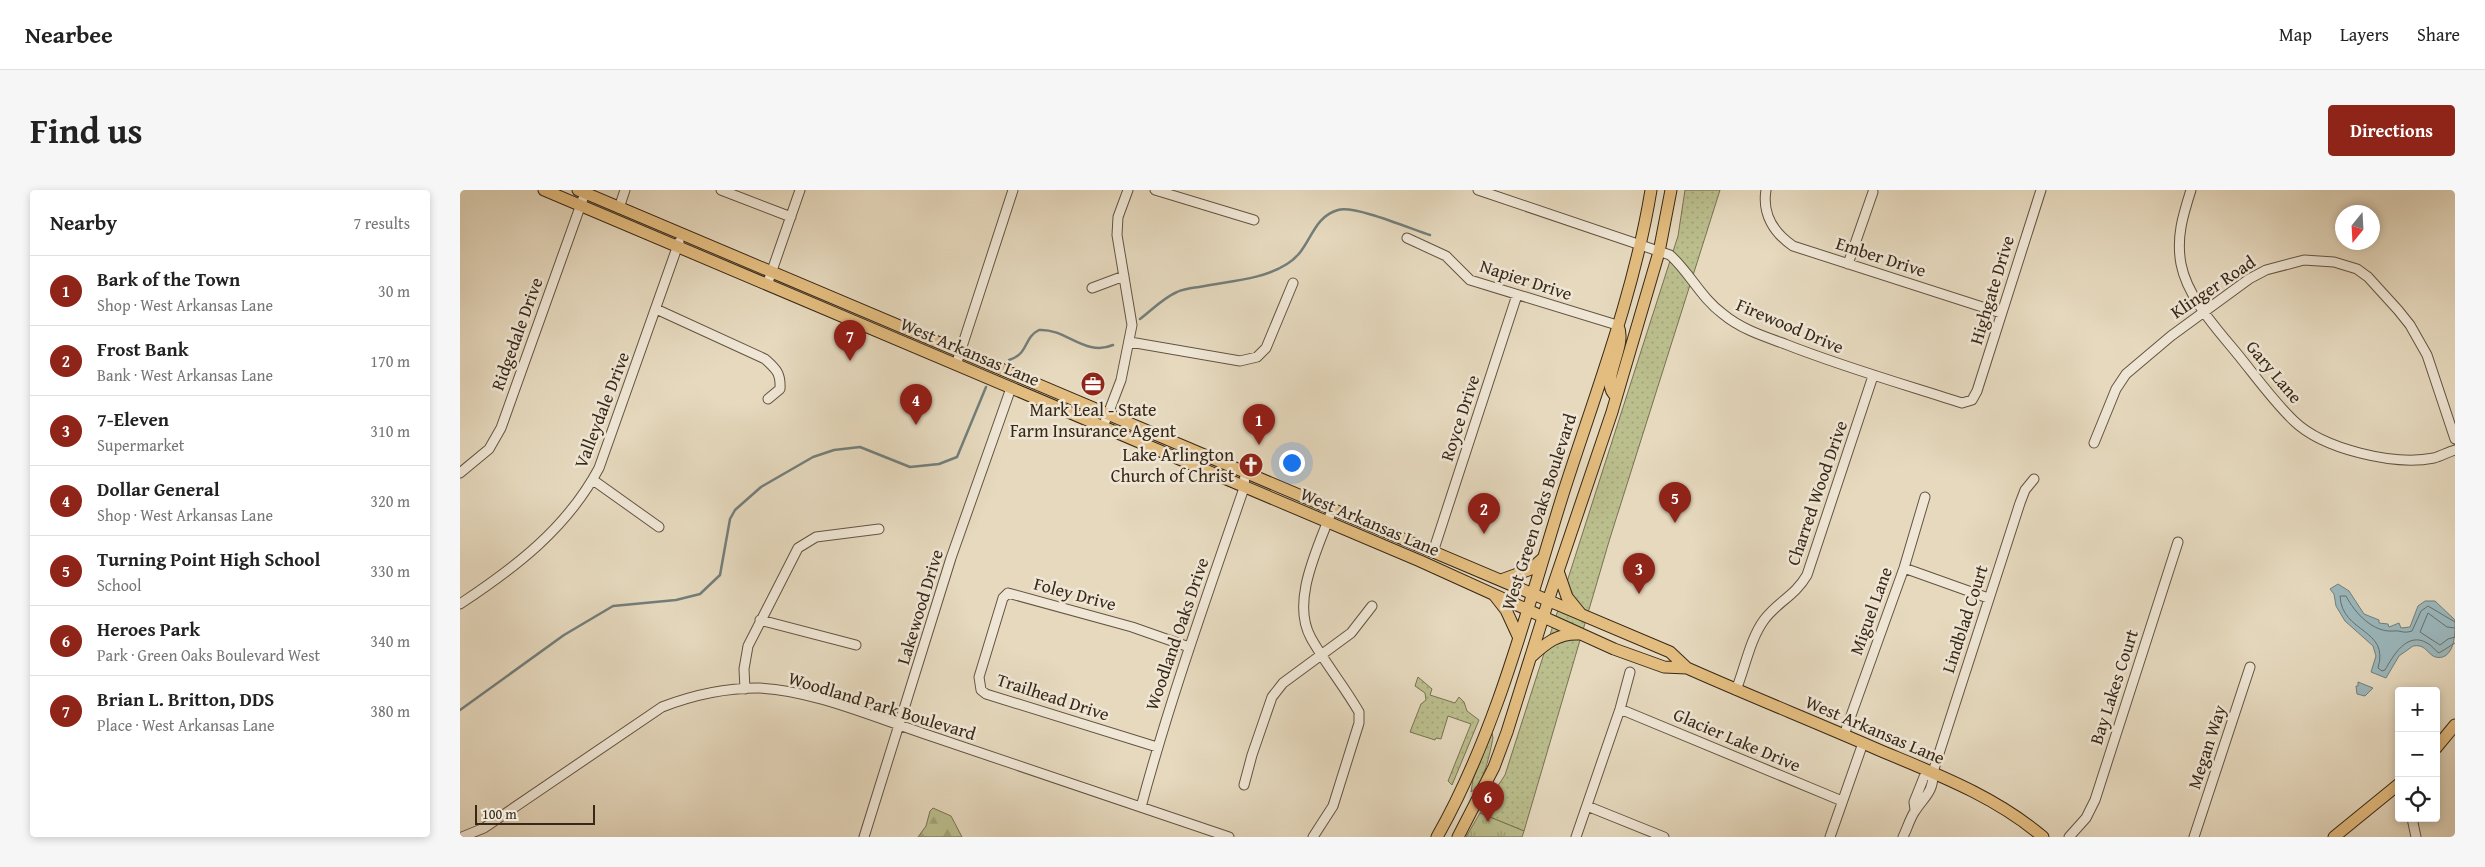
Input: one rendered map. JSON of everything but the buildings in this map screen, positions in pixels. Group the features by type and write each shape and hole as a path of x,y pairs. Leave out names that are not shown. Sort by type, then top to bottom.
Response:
{"main road":[{"name":"West Arkansas Lane","path":"544,190 1378,544 1527,608 1580,634 1664,667 1686,668 1933,772 1992,801 2021,819 2043,837"},
{"name":"West Green Oaks Boulevard","path":"1437,837 1460,795 1498,698 1618,325 1641,245 1651,190"},
{"path":"1458,837 1475,806 1507,732 1543,616 1616,396 1659,252 1671,190"},
{"name":"West Arkansas Lane","path":"582,192 1670,652 1686,668"},
{"path":"1616,396 1610,388 1610,381 1621,340 1622,333 1618,325"},
{"path":"1378,544 1383,531"},
{"path":"1501,580 1531,569 1542,559"},
{"path":"1558,570 1566,597 1585,617"},
{"path":"1494,595 1506,610 1518,636"},
{"path":"1530,657 1557,637 1580,634"},
{"path":"2440,743 2455,725"},
{"path":"2334,837 2395,790"},
{"path":"1460,795 1475,806"}],"street":[{"path":"619,208 625,190"},
{"path":"721,190 791,217"},
{"path":"767,285 800,190"},
{"path":"956,365 1013,190"},
{"path":"1103,427 1121,380 1132,325 1117,235 1118,217 1128,190"},
{"path":"1155,190 1254,220"},
{"name":"Firewood Drive","path":"1478,190 1670,256 1685,268 1706,300 1736,324 1812,355 1873,376 1962,403 1972,400"},
{"name":"Ember Drive","path":"1766,190 1767,212 1772,227 1782,238 1794,246 2001,313"},
{"name":"Highgate Drive","path":"1972,400 1983,374 2041,190"},
{"name":"Gary Lane","path":"2191,190 2181,223 2178,243 2181,266 2192,292 2222,335 2294,421 2310,433 2340,447 2371,455 2417,459 2434,458 2455,450"},
{"name":"Ridgedale Drive","path":"460,473 489,449 501,428 581,205 582,192"},
{"path":"1848,264 1873,192"},
{"name":"Valleydale Drive","path":"460,604 502,577 540,545 572,511 593,480 656,310 681,234"},
{"name":"Napier Drive","path":"1407,238 1446,256 1470,280 1618,325"},
{"name":"Klinger Road","path":"2094,443 2120,382 2171,336 2204,310 2249,279 2285,264 2304,260 2334,262 2357,270 2368,277 2410,325 2427,355 2455,439"},
{"path":"1092,288 1124,276"},
{"path":"1130,342 1240,360 1257,357 1266,348 1293,283"},
{"name":"Royce Drive","path":"1433,552 1517,295"},
{"path":"656,310 765,359 778,371 780,378 780,389 768,399"},
{"name":"Charred Wood Drive","path":"1736,690 1763,621 1771,611 1799,589 1807,575 1873,376"},
{"name":"Lakewood Drive","path":"864,837 951,558 1012,388"},
{"name":"Woodland Oaks Drive","path":"1141,807 1157,747 1189,647 1244,488 1244,473"},
{"path":"593,480 659,527"},
{"name":"Lindblad Court","path":"1903,837 1915,810 1914,802 1924,777 1933,772 2020,503 2025,490 2034,480"},
{"name":"Miguel Lane","path":"1844,735 1904,568 1924,497"},
{"path":"1313,837 1333,806 1359,723 1359,712 1310,637 1304,620 1302,605 1304,589 1332,510"},
{"path":"745,689 745,659 760,620 798,548 816,537 879,529"},
{"name":"Bay Lakes Court","path":"2069,837 2086,818 2095,800 2178,542"},
{"path":"1904,568 1988,598"},
{"name":"Foley Drive","path":"987,648 1002,598 1008,593 1132,627 1189,647"},
{"path":"1244,785 1272,697 1283,682 1351,633 1372,606"},
{"path":"760,620 856,645"},
{"name":"Trailhead Drive","path":"987,648 979,678 981,690 986,694 1157,747"},
{"name":"Megan Way","path":"2194,837 2250,667"},
{"path":"1576,837 1620,709 1630,672"},
{"name":"Woodland Park Boulevard","path":"462,837 484,828 662,708 687,698 711,692 760,688 805,696 900,726 1229,837"},
{"name":"Glacier Lake Drive","path":"1620,709 1842,801"},
{"path":"1830,837 1863,743"},
{"path":"1587,806 1664,837"},
{"path":"2413,822 2416,837"}],"green space":[{"path":"1685,190 1720,190 1610,538 1524,831 1480,813 1505,775 1678,236"},
{"path":"1418,677 1432,689 1430,695 1455,703 1459,697 1464,702 1467,711 1479,720 1452,785 1448,781 1471,724 1448,716 1441,739 1436,738 1435,740 1410,732 1421,704 1426,700 1425,693 1415,686"},
{"path":"1492,733 1493,738 1486,768 1480,783 1471,792 1473,779"},
{"path":"933,808 951,816 962,837 918,837 926,826 930,811"},
{"path":"1480,813 1524,831 1522,837 1466,837"}],"water":[{"path":"2338,584 2349,591 2364,614 2379,620 2379,623 2388,624 2389,627 2399,623 2401,628 2410,627 2418,606 2425,601 2435,601 2455,620 2454,641 2451,650 2445,656 2438,657 2433,656 2422,647 2413,646 2399,656 2386,678 2371,672 2376,656 2373,646 2345,621 2336,606 2334,594 2330,589"},
{"path":"2358,682 2373,688 2365,696 2357,694 2356,686 2358,686"}],"waterway":[{"path":"1140,319 1162,301 1179,291 1256,277 1287,264 1302,250 1322,220 1338,210 1346,209 1370,214 1430,235"},
{"path":"1009,360 1020,354 1030,337 1039,330 1058,333 1093,347 1103,348 1113,345"},
{"path":"460,710 564,635 613,606 676,600 700,594 720,575 730,519 735,510 761,487 813,457 834,450 860,447 910,467 939,464 957,457 986,387"}],"place":[{"name":"Brian L. Britton, DDS","path":"850,361"},
{"name":"Mark Leal - State Farm Insurance Agent","path":"1093,384"},
{"name":"Dollar General","path":"916,425"},
{"name":"Bark of the Town","path":"1259,445"},
{"name":"Lake Arlington Church of Christ","path":"1251,465"},
{"name":"Turning Point High School","path":"1675,523"},
{"name":"Frost Bank","path":"1484,534"},
{"name":"7-Eleven","path":"1639,594"},
{"name":"Heroes Park","path":"1488,822"}]}
